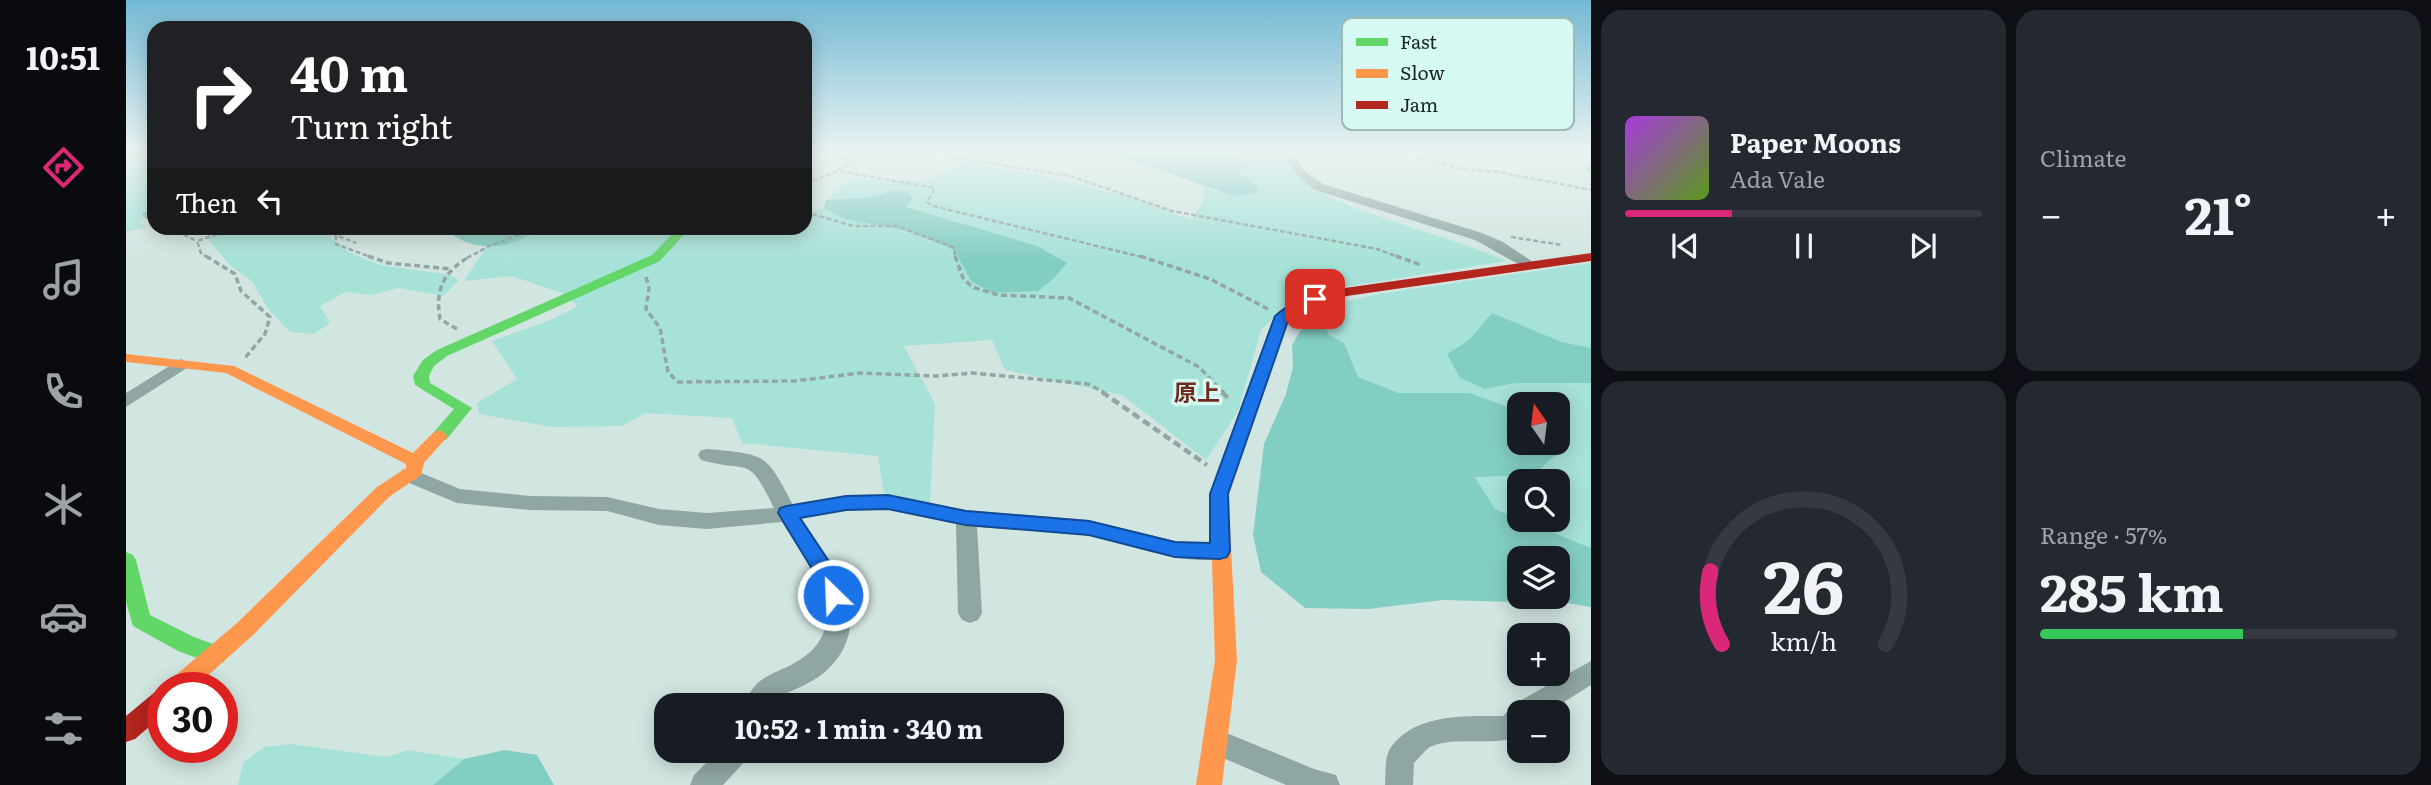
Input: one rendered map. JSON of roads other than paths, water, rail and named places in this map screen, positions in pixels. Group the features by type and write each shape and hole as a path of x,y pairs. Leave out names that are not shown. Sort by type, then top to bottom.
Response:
{"street":[{"path":"1319,187 1485,240 1532,266"},
{"path":"196,672 383,492 412,468 431,441 459,418 464,408 423,385 421,376 428,363 442,353 656,258 677,235"},
{"path":"1209,785 1226,660 1219,494 1282,316 1298,305 1331,294 1591,257"},
{"path":"126,358 229,369 412,468 457,496 529,503 607,504 659,517 707,521 787,513 846,503 888,502 966,518 1089,528 1175,549 1220,551"},
{"path":"126,401 181,364"},
{"path":"708,455 750,460 765,471 787,513 826,575 840,615 833,644 815,666 763,693"},
{"path":"966,518 970,613"},
{"path":"126,560 141,620 186,644 216,655"},
{"path":"1545,700 1591,672"},
{"path":"126,731 147,713"},
{"path":"1399,785 1401,757 1424,735 1466,729 1507,728"},
{"path":"1217,741 1314,783 1326,785"},
{"path":"704,785 725,763"}],"district":[{"name":"原上","path":"1197,391"}]}
